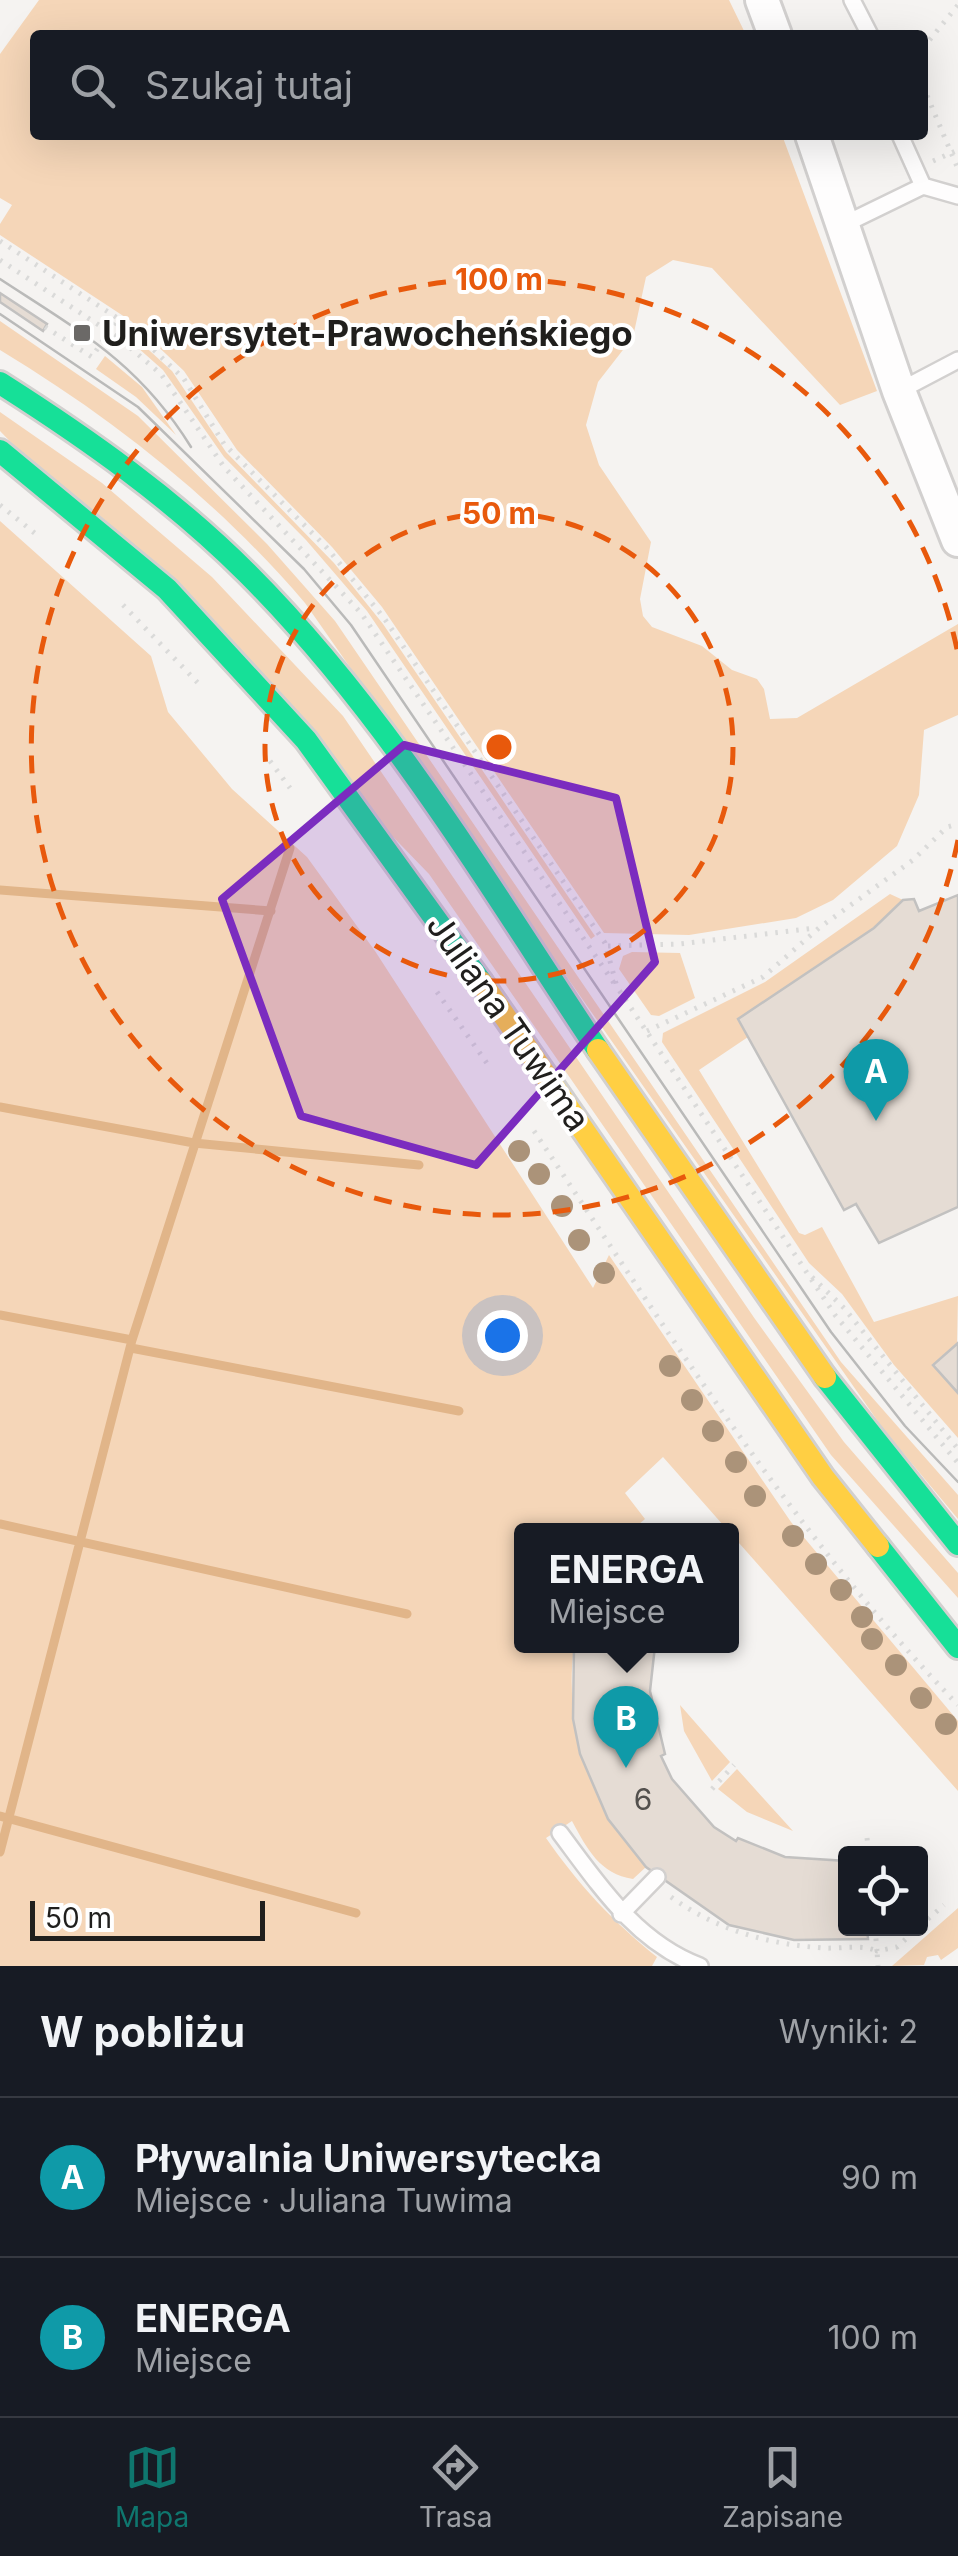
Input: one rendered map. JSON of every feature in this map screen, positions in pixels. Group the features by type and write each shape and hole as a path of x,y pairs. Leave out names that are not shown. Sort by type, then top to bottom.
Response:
{"main road":[{"name":"Juliana Tuwima","path":"0,382 90,439 165,500 248,574 314,647 458,840 794,1339 893,1469 958,1544"},
{"name":"Juliana Tuwima","path":"0,451 167,590 306,740 497,1005 823,1478 958,1647"}],"street":[{"path":"762,0 773,30"},
{"path":"814,140 899,392 948,481 958,540"}],"lane":[{"path":"852,0 867,30"},
{"path":"902,140 924,186"},
{"path":"844,224 924,186 958,196"},
{"path":"899,392 958,360"},
{"path":"560,1832 622,1914 674,1956 700,1966"},
{"path":"622,1914 658,1877"}],"path":[{"path":"928,42 958,5"},
{"path":"928,99 955,152 958,170"},
{"path":"0,241 118,318 172,366 232,454 317,538 368,596 606,946 616,987 803,1268 872,1362 958,1463"},
{"path":"46,326 92,357 118,318"},
{"path":"0,505 44,541"},
{"path":"118,601 210,696"},
{"path":"263,751 296,796"},
{"path":"646,1031 763,977 818,928 913,860 947,827 958,824"},
{"path":"606,946 679,944 818,928"},
{"path":"428,979 494,1074"},
{"path":"528,1121 796,1514 888,1633 958,1705"},
{"path":"803,1268 844,1308 958,1449"},
{"path":"712,1789 734,1765"},
{"path":"867,1838 868,1846"},
{"path":"668,1896 696,1915 755,1940 876,1951 897,1946 909,1936"},
{"path":"928,1919 944,1906"},
{"path":"875,1936 878,1966"}],"highlighted area":[{"path":"404,745 616,798 655,962 476,1165 301,1116 222,899"}],"shaded area":[{"path":"39,0 729,0 744,30 30,30 30,140 784,140 877,391 840,405 712,268 673,260 646,277 633,337 598,382 586,425 599,465 651,542 640,599 643,616 652,627 702,646 732,670 757,679 764,689 770,719 797,718 958,624 958,715 924,730 919,795 897,846 833,900 796,918 689,935 604,933 382,607 332,547 237,450 184,371 131,321 0,235 0,224 12,205 0,198 0,54"},
{"path":"0,321 138,416 267,544 335,621 841,1362 958,1495 958,1519 884,1430 305,603 237,530 163,464 84,404 0,350"},
{"path":"128,331 172,371 226,452 334,563 383,624 595,936 591,939 367,611 306,540 224,457 163,370 120,332"},
{"path":"105,356 142,387 176,435 136,397 96,369"},
{"path":"0,412 102,483 212,577 343,716 755,1319 844,1442 958,1573 958,1598 831,1455 429,874 0,431"},
{"path":"0,521 151,656 168,712 232,789 307,857 375,951 593,1288 609,1255 791,1522 958,1721 958,1791 739,1543 739,1523 721,1523 663,1457 625,1493 645,1519 640,1523 514,1523 514,1653 574,1653 573,1708 586,1764 610,1817 646,1867 633,1879 612,1872 589,1850 572,1821 546,1838 597,1902 657,1957 652,1966 0,1966"},
{"path":"890,894 903,900 874,928 738,1019 748,1037 699,1070 799,1233 805,1235 822,1227 874,1322 958,1296 957,1344 933,1365 958,1393 958,1438 894,1365 842,1294 809,1263 662,1042 663,1033 765,982"},
{"path":"632,952 680,953 695,998 659,1016 651,1015 619,969 623,956"},
{"path":"680,1705 730,1762 712,1781 684,1731"},
{"path":"737,1769 793,1831 747,1812 718,1789"},
{"path":"958,1908 958,1948 941,1960 938,1955 927,1957 924,1965 892,1966 928,1936"}],"building":[{"path":"0,293 47,324 43,331 0,302"},
{"path":"958,895 958,1207 879,1243 856,1204 844,1210 738,1019 874,928 903,900 914,899 919,911"},
{"path":"958,1343 958,1393 933,1365"},
{"path":"574,1653 654,1653 650,1691 665,1754 661,1756 672,1779 714,1827 736,1841 738,1838 785,1857 838,1860 838,1936 868,1939 794,1940 729,1925 646,1867 608,1819 580,1754 573,1719"}],"waterway":[{"path":"0,1852 132,1340 290,848"},
{"path":"0,890 271,911"},
{"path":"0,1107 194,1143 419,1165"},
{"path":"0,1315 132,1340"},
{"path":"131,1348 459,1411"},
{"path":"0,1524 407,1614"},
{"path":"0,1816 356,1913"}],"tram line":[{"path":"0,279 82,333 129,371 151,393 191,447"},
{"path":"0,314 138,407 304,569 351,625 831,1332 905,1426 958,1482"}],"traffic: fast":[{"path":"0,383 160,495 219,546 298,627 434,802 598,1050"},
{"path":"0,451 167,589 306,740 481,982"},
{"path":"825,1377 958,1544"},
{"path":"878,1546 958,1647"}],"traffic: slow":[{"path":"481,982 823,1477 878,1546"},
{"path":"598,1050 825,1377"}],"place":[{"name":"Uniwersytet-Prawocheńskiego","path":"82,333"},
{"name":"Pływalnia Uniwersytecka","path":"876,1121"},
{"name":"ENERGA","path":"626,1768"}]}
